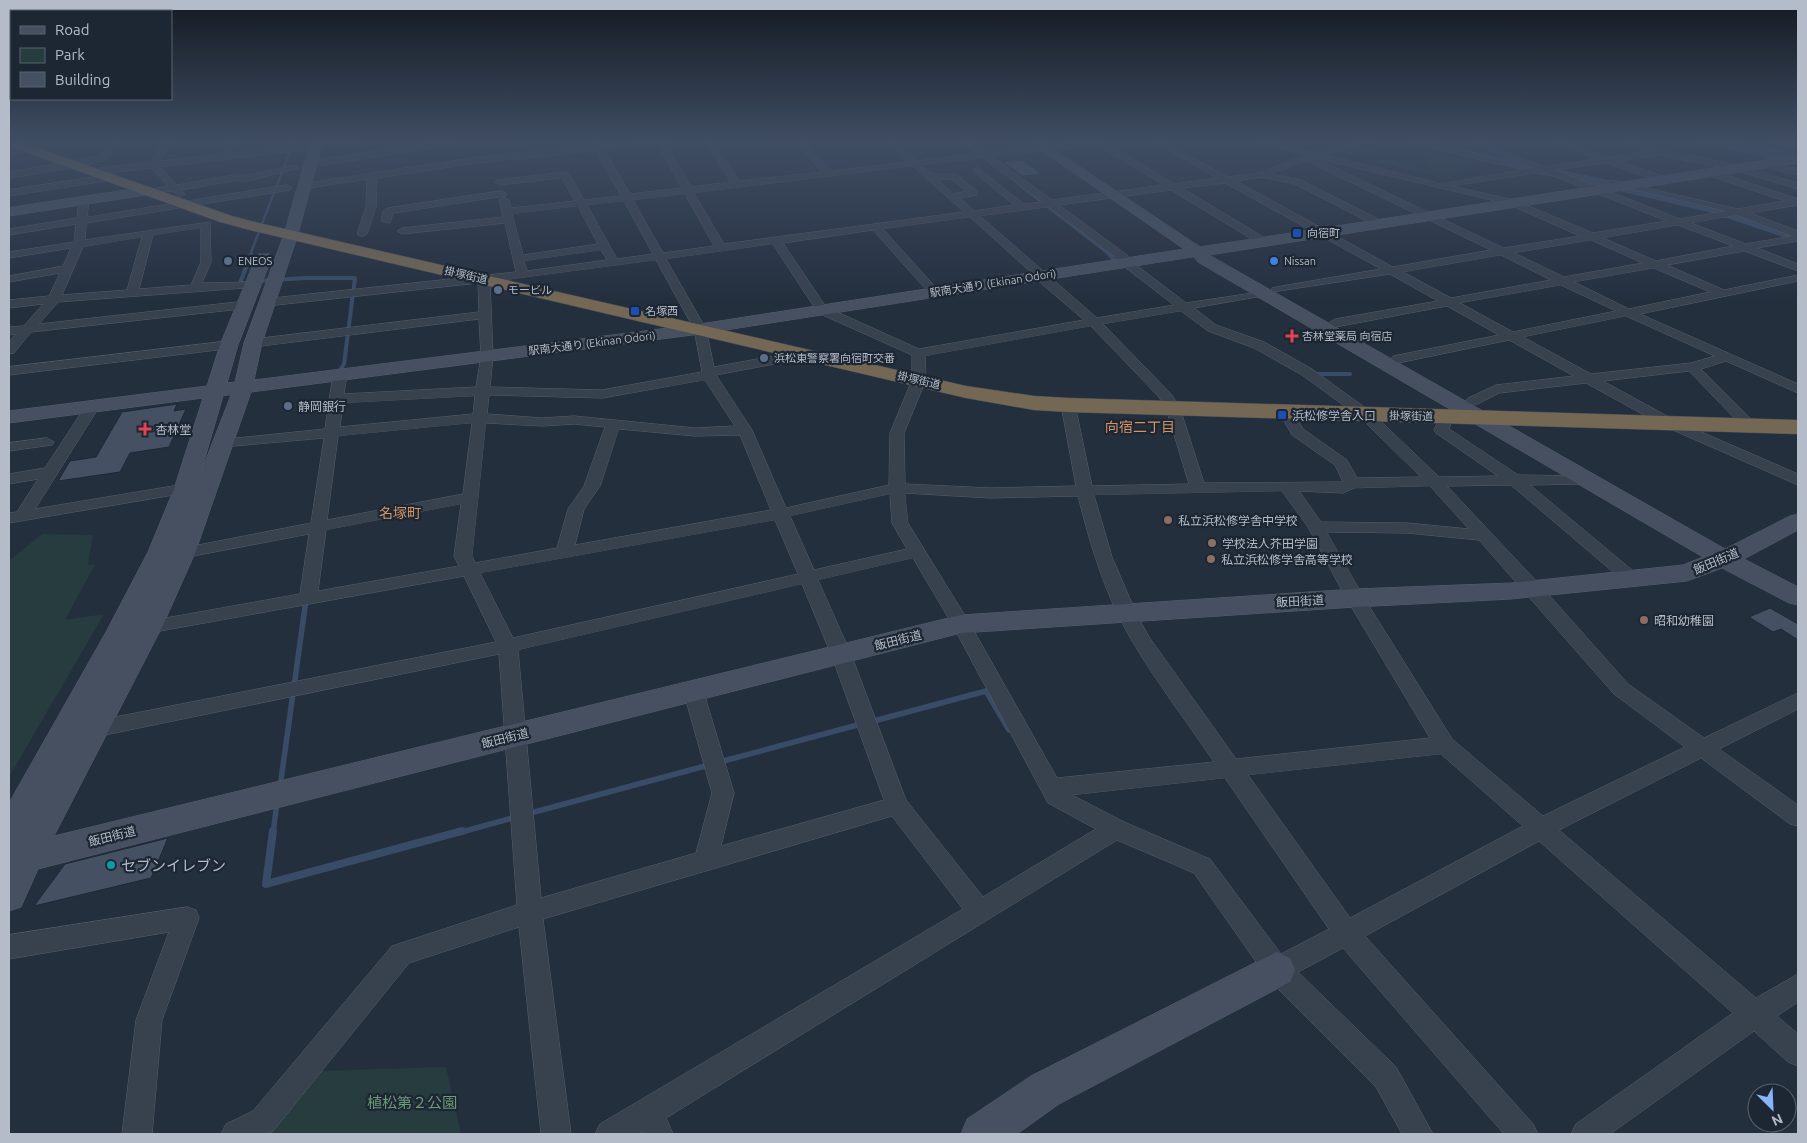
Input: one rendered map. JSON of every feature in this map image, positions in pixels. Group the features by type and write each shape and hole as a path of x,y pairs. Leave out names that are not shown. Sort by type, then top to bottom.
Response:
{"highway":[{"name":"掛塚街道","path":"169,194 179,196 226,219 966,392 1034,403 1068,405 1446,417 1475,410"},
{"path":"1504,419 1798,427"}],"street":[{"path":"9,212 127,194"},
{"path":"179,196 184,194"},
{"path":"9,232 83,220 185,194"},
{"path":"9,833 119,632 160,552 185,489 229,345 256,297 282,232 294,194"},
{"path":"362,234 372,207 372,194"},
{"path":"386,221 388,211 500,194"},
{"path":"502,194 522,275"},
{"path":"575,194 614,263"},
{"path":"625,194 700,329 709,373 745,430 779,514 841,654 897,805 980,912"},
{"path":"402,231 580,203 650,194"},
{"path":"690,194 721,248"},
{"path":"949,194 1095,323 1165,395 1173,408 1198,488"},
{"path":"952,197 967,194"},
{"path":"1007,194 1022,207"},
{"path":"1032,194 1123,257 1121,263 1212,328 1259,345 1307,372 1366,415 1435,482 1484,534 1534,588 1621,689 1798,817"},
{"path":"9,331 256,297 484,280 1119,194"},
{"path":"1186,194 1264,242"},
{"path":"1253,194 1671,424 1798,480"},
{"path":"1322,194 1380,224"},
{"path":"1383,194 1426,217 1628,313 1798,389"},
{"path":"1477,194 1511,202 1722,293"},
{"name":"駅南大通り (Ekinan Odori)","path":"9,417 700,329 1121,263 1199,253 1566,194"},
{"path":"1608,194 1798,268"},
{"path":"1655,194 1735,213 1798,237"},
{"path":"1776,194 1798,202"},
{"path":"1114,195 1199,253 1204,260 1335,323 1398,360 1583,479 1730,556 1798,582"},
{"path":"9,350 54,299 79,243 84,201"},
{"path":"776,240 822,310 918,352 1798,202"},
{"path":"9,256 79,243 206,224 226,219"},
{"path":"202,288 196,284 206,262 206,224"},
{"path":"876,227 934,292"},
{"path":"132,292 150,232"},
{"path":"1335,323 1798,237"},
{"path":"517,259 604,246"},
{"path":"9,279 66,270"},
{"path":"1398,360 1798,278"},
{"path":"484,280 487,356 463,556 508,646 530,912 556,1134"},
{"path":"9,304 132,292 202,288 256,297"},
{"path":"1269,292 1475,410 1504,419 1798,597"},
{"path":"9,896 17,860 95,729 149,627 183,552 242,388 253,343 256,297"},
{"path":"253,343 485,315"},
{"path":"9,371 229,345"},
{"path":"918,352 919,380 897,433 897,488 900,523 961,624 1056,797 1116,829 1202,866 1277,970 1386,1077 1418,1134"},
{"path":"336,399 417,393 483,391 602,394 806,354"},
{"path":"1475,410 1496,389 1692,367 1727,357"},
{"path":"1692,367 1750,426"},
{"path":"308,599 340,374"},
{"path":"1777,380 1798,375"},
{"path":"1068,405 1084,491 1124,612 1346,933 1523,1134"},
{"path":"16,516 51,472 92,407"},
{"path":"1286,412 1297,432 1342,463 1351,483"},
{"path":"1446,417 1440,430 1516,481 1632,580"},
{"path":"222,443 480,418 612,424 695,432 745,430"},
{"path":"564,551 576,509 592,486 612,424"},
{"path":"9,447 47,442"},
{"path":"9,479 51,472"},
{"path":"149,627 564,551 779,514 897,488 990,493 1287,486 1342,488 1351,483 1583,479"},
{"path":"1287,486 1316,527 1355,598 1445,745 1798,1052"},
{"path":"16,516 185,489"},
{"path":"183,552 471,497"},
{"name":"飯田街道","path":"17,860 961,624 1124,612 1534,588 1632,580 1688,573 1730,556 1798,521"},
{"path":"1316,527 1407,528 1484,534"},
{"path":"95,729 508,646 807,579 916,552"},
{"path":"693,690 723,793 706,861"},
{"path":"982,1134 1045,1090 1277,970 1541,828 1798,700"},
{"path":"1051,788 1445,745"},
{"path":"236,1134 263,1121 401,954 530,912 897,805"},
{"path":"610,1134 654,1123 980,912 1116,829"},
{"path":"9,947 186,918 149,1020 137,1134"},
{"path":"1586,1134 1755,1014 1798,987"}],"green space":[{"path":"42,534 93,535 88,565 95,564 65,620 104,614 9,777 9,561"},
{"name":"植松第２公園","path":"446,1067 461,1134 262,1134 272,1129 317,1071"}],"building":[{"name":"杏林堂","path":"177,404 174,411 186,409 169,447 130,453 120,472 58,481 70,461 96,457 122,412"},
{"path":"1770,608 1798,624 1798,640 1781,629 1773,632 1749,617"},
{"name":"セブンイレブン","path":"168,838 151,878 34,906 65,864"}],"waterway":[{"path":"250,255 273,194"},
{"path":"1031,194 1110,255"},
{"path":"1654,194 1714,208 1798,237"},
{"path":"244,283 240,283 251,254"},
{"path":"1110,255 1114,260"},
{"path":"258,281 306,278 355,278 344,364 338,374"},
{"path":"1313,374 1350,374"},
{"path":"280,787 306,600"},
{"path":"870,722 986,691 1009,730"},
{"path":"720,762 861,724"},
{"path":"527,814 709,765"},
{"path":"273,833 277,803"},
{"path":"458,833 516,817"},
{"path":"273,831 266,884 462,831"}],"place":[{"name":"向宿町","path":"1297,233"},
{"name":"ENEOS","path":"228,261"},
{"name":"Nissan","path":"1274,261"},
{"name":"モービル","path":"498,290"},
{"name":"名塚西","path":"635,311"},
{"name":"杏林堂薬局 向宿店","path":"1292,336"},
{"name":"浜松東警察署向宿町交番","path":"764,358"},
{"name":"静岡銀行","path":"288,406"},
{"name":"浜松修学舎入口","path":"1282,415"},
{"name":"杏林堂","path":"145,429"},
{"name":"私立浜松修学舎中学校","path":"1168,520"},
{"name":"学校法人芥田学園","path":"1212,543"},
{"name":"私立浜松修学舎高等学校","path":"1211,559"},
{"name":"昭和幼稚園","path":"1644,620"},
{"name":"セブンイレブン","path":"111,865"}],"district":[{"name":"向宿二丁目","path":"1140,427"},
{"name":"名塚町","path":"400,513"}]}
